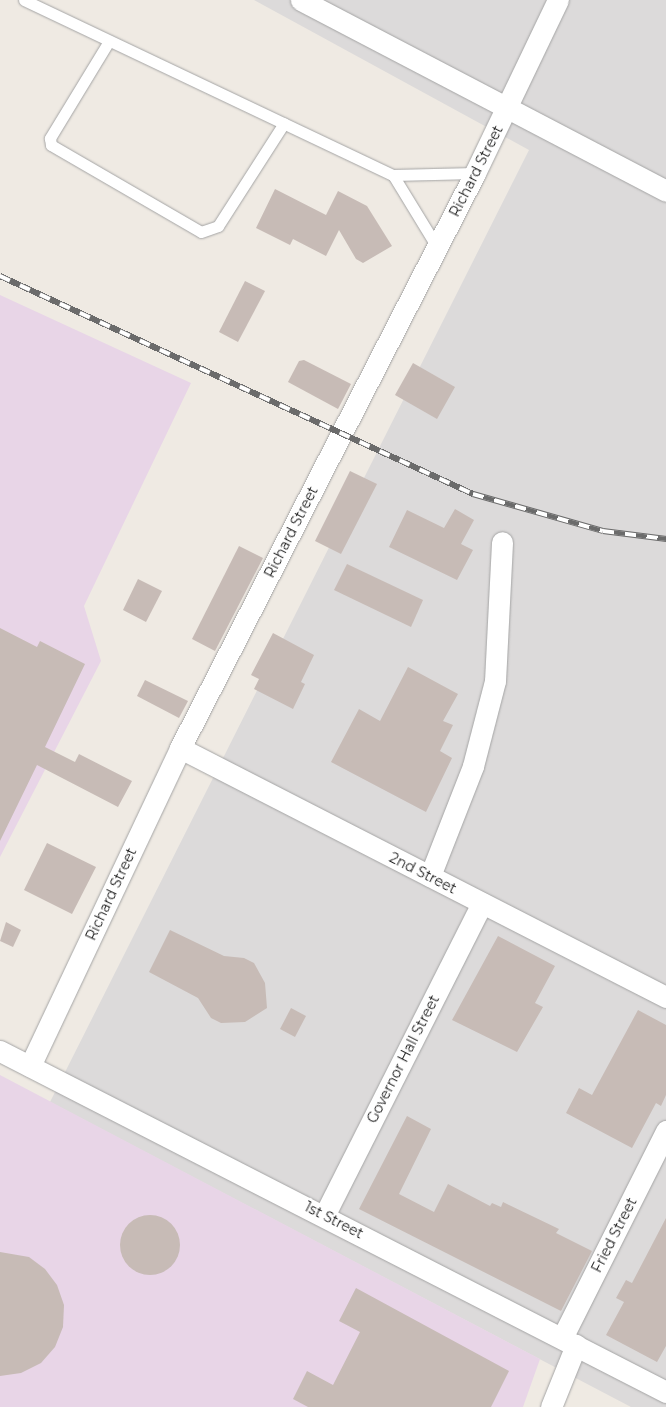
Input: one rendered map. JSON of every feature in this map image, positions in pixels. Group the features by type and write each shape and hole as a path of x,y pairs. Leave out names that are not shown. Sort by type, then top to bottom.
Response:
{"street":[{"path":"301,0 666,191"},
{"name":"Richard Street","path":"30,1066 180,748 475,173 558,0"},
{"path":"430,876 473,766 495,681 502,542"},
{"name":"2nd Street","path":"180,748 666,997"},
{"name":"Governor Hall Street","path":"325,1214 482,903"},
{"name":"1st Street","path":"0,1051 325,1214 666,1392"},
{"name":"Fried Street","path":"551,1407 569,1342 666,1131"}],"lane":[{"path":"24,0 393,175 475,173"},
{"path":"109,41 50,138 51,145 201,232 218,226 284,123"},
{"path":"393,175 437,247"}],"shaded area":[{"path":"254,0 666,0 666,1407 631,1407 50,1102 529,150"},
{"path":"0,295 191,383 84,606 101,661 0,857"},
{"path":"0,1075 540,1359 523,1407 0,1407"}],"building":[{"path":"275,189 326,215 338,191 367,206 392,246 363,263 356,259 339,230 326,256 293,239 290,245 256,228"},
{"path":"245,281 265,291 238,342 219,332"},
{"path":"304,360 351,384 338,409 288,382 299,361"},
{"path":"413,363 455,387 437,419 395,395"},
{"path":"350,471 377,484 341,554 315,541"},
{"path":"455,509 474,520 461,544 473,550 457,580 389,547 407,510 444,528"},
{"path":"239,546 263,558 215,651 192,639"},
{"path":"347,564 423,600 411,627 334,590"},
{"path":"138,579 162,591 146,622 123,610"},
{"path":"0,628 37,647 40,641 85,664 45,747 75,762 79,754 132,781 118,807 37,765 0,841"},
{"path":"273,633 314,655 301,682 305,684 293,709 254,689 259,679 251,675"},
{"path":"408,667 458,694 443,721 453,725 440,751 452,758 426,812 331,762 359,709 380,721"},
{"path":"145,680 188,701 179,718 137,696"},
{"path":"47,843 96,867 72,914 24,890"},
{"path":"6,922 21,930 13,947 0,941"},
{"path":"170,930 224,956 244,958 254,963 265,983 267,1008 245,1022 221,1023 211,1018 198,998 149,972"},
{"path":"498,936 555,966 535,1003 543,1007 517,1052 452,1020"},
{"path":"291,1008 306,1016 295,1037 280,1029"},
{"path":"638,1010 666,1025 666,1095 661,1106 656,1103 632,1148 566,1113 579,1088 592,1095"},
{"path":"407,1116 431,1129 399,1194 434,1212 448,1184 490,1206 492,1203 501,1207 503,1202 559,1229 556,1233 592,1251 561,1311 359,1209"},
{"path":"144,1215 156,1215 172,1223 178,1233 180,1245 178,1257 172,1267 156,1275 144,1275 128,1267 120,1251 120,1239 128,1223"},
{"path":"666,1218 666,1346 657,1362 606,1335 624,1302 616,1298 626,1280 632,1283"},
{"path":"0,1252 29,1257 45,1269 57,1285 64,1305 63,1327 55,1347 41,1363 21,1373 0,1376"},
{"path":"356,1288 509,1371 491,1407 308,1407 293,1399 307,1371 333,1385 360,1332 339,1321"}],"railway":[{"path":"0,276 473,494 603,531 666,539"}]}
